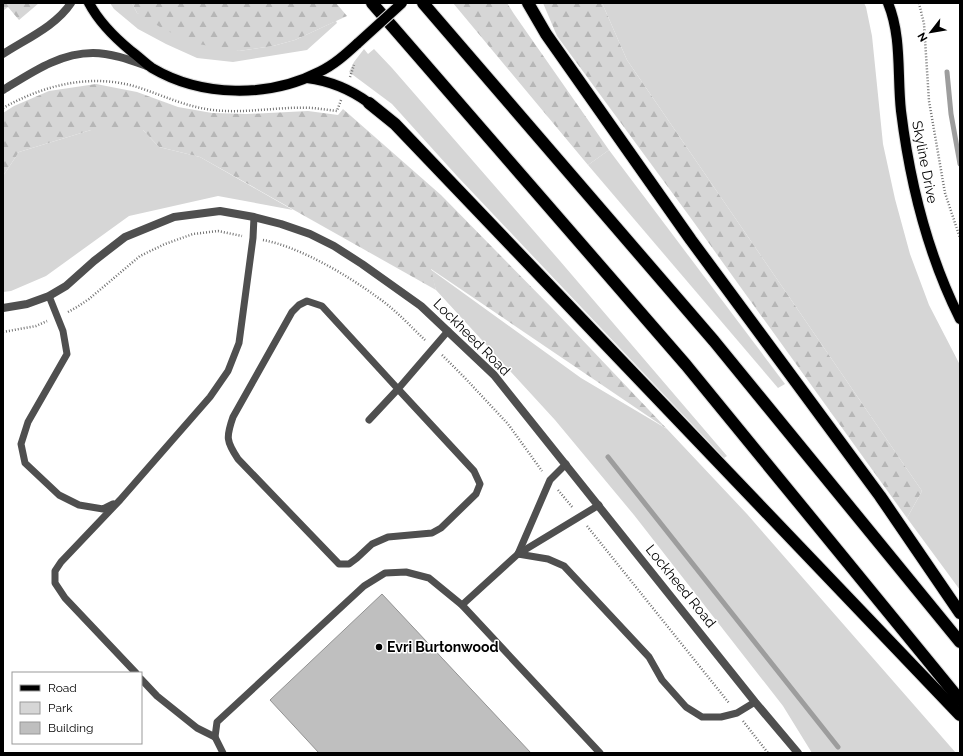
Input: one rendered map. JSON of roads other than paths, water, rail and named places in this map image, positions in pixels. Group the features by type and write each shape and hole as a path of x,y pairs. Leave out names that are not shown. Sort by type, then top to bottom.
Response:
{"highway":[{"path":"372,3 686,365 960,700"},
{"path":"423,3 714,341 960,642"},
{"path":"528,3 546,34 691,240 880,496 960,613"},
{"path":"369,103 395,124 960,714"}],"main road":[{"path":"89,3 95,15 114,36 151,67 172,78 189,84 210,89 228,91 247,91 267,88 307,78 321,72 358,43 402,3"},
{"name":"Skyline Drive","path":"888,3 898,41 899,90 905,142 914,190 930,245 950,299 960,320"},
{"path":"307,78 346,88 369,103"}],"street":[{"path":"3,54 51,23 61,15 71,3"},
{"path":"3,90 51,63 64,58 79,55 94,53 108,55 127,59 151,67"},
{"name":"Lockheed Road","path":"3,308 27,304 49,296 66,286 124,237 174,217 220,211 254,217 310,234 334,246 422,306 494,375 755,702 798,753"}],"lane":[{"path":"135,672 65,598 55,583 55,571 60,562 120,500 210,396 228,371 239,344 252,246 254,217"},
{"path":"49,296 63,331 67,354 28,422 21,444 25,463 59,495 79,505 103,509 120,500"},
{"path":"307,301 322,306 398,390 474,471 480,484 476,494 441,528 432,533 388,537 372,544 349,564 339,564 238,459 229,446 228,432 232,417 292,312 299,305 307,301"},
{"path":"369,420 398,390 448,331"},
{"path":"518,554 550,480 566,464"},
{"path":"462,605 518,554 599,505"},
{"path":"518,554 548,559 564,566 649,657 662,680 686,707 696,714 702,717 721,717 737,713 755,702"},
{"path":"223,753 215,737 217,722 364,586 385,573 406,572 429,578 462,605 600,753"},
{"path":"142,680 157,696 191,724 215,737"}],"waterway":[{"path":"947,72 951,114 960,164"},
{"path":"608,457 838,747"}],"place":[{"name":"Evri Burtonwood","path":"379,647"}]}
